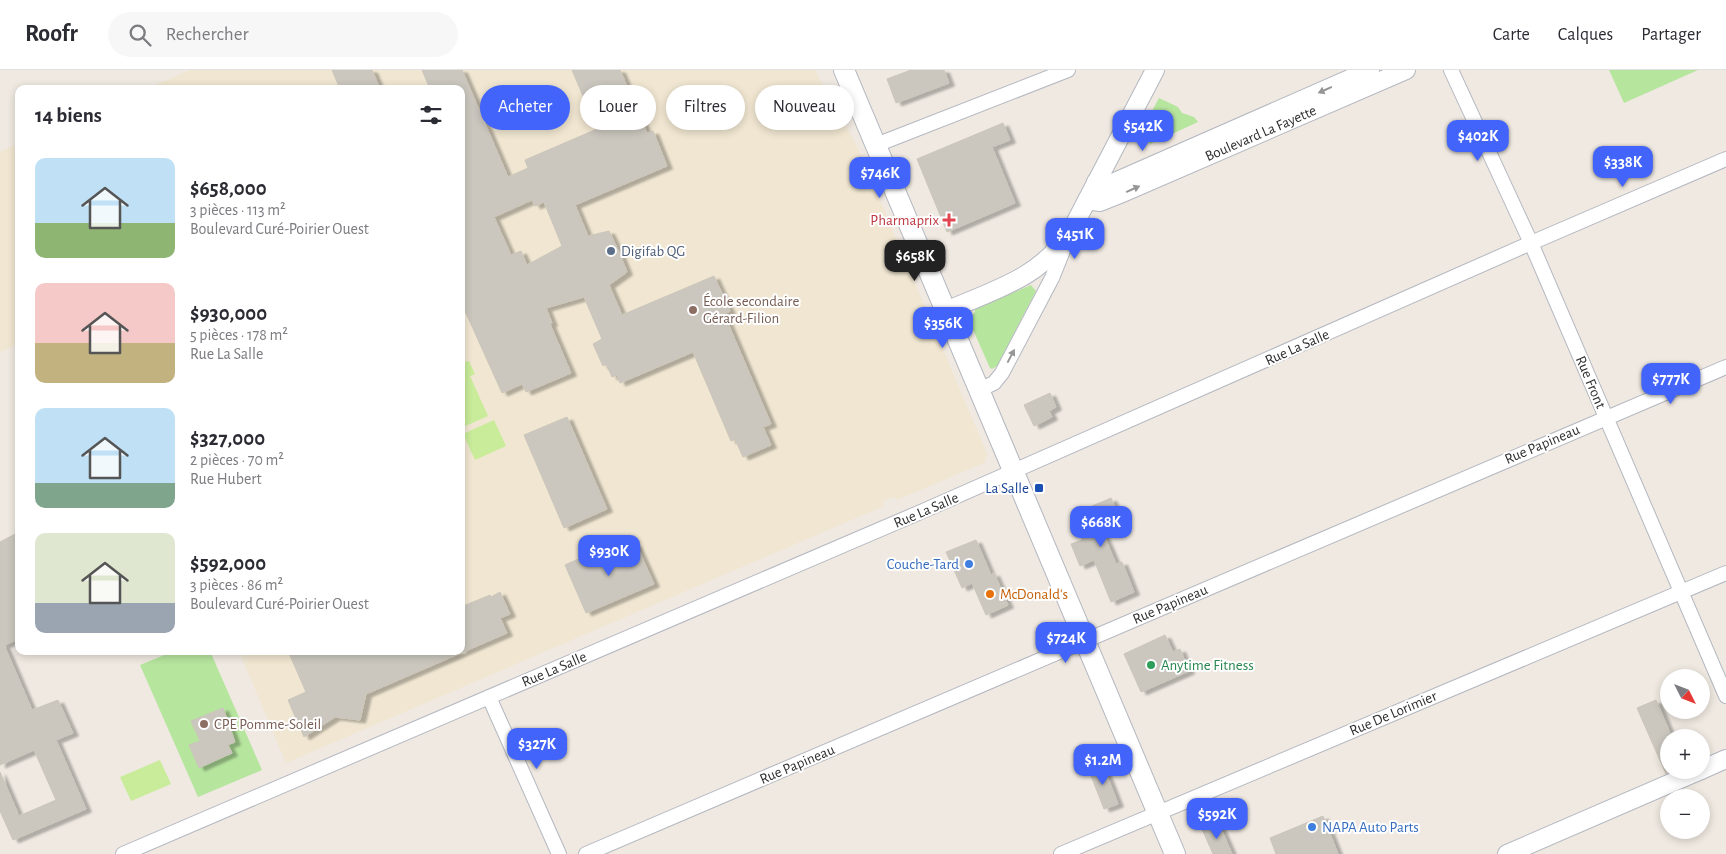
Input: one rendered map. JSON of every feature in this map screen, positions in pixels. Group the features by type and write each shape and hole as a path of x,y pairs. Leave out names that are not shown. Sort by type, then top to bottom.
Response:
{"main road":[{"path":"844,70 1175,854"}],"street":[{"path":"876,145 1068,70"},
{"path":"979,390 992,384 1002,373 1052,278 1071,230 1155,70"},
{"name":"Boulevard La Fayette","path":"1096,182 1102,184 1115,182 1370,70"},
{"name":"Boulevard La Fayette","path":"1087,200 1100,202 1120,194 1406,70"},
{"name":"Rue Front","path":"1451,70 1531,243 1726,696"},
{"name":"Rue La Salle","path":"123,854 1013,471 1726,159"},
{"path":"946,311 1016,280 1035,269 1059,247 1071,230"},
{"name":"Rue Papineau","path":"586,854 1726,367"},
{"name":"Rue De Lorimier","path":"1061,854 1726,573"},
{"path":"490,697 559,854"},
{"path":"1710,766 1726,759"},
{"path":"1507,854 1680,779"}],"shaded area":[{"name":"École secondaire Gérard-Filion","path":"190,70 815,70 823,85 755,85 755,130 848,130 857,146 988,456 985,458 986,462 897,500 895,497 883,501 884,506 286,763 241,655 465,655 465,85 155,85"},
{"path":"15,145 15,346 0,352 0,152"}],"green space":[{"path":"1609,70 1698,70 1624,103"},
{"path":"1159,98 1178,107 1182,113 1194,117 1198,122 1150,144 1143,128"},
{"path":"1031,285 1036,291 997,366 992,369 970,323 970,317 975,312 975,309"},
{"path":"469,361 475,374 470,376 488,416 465,426 465,362"},
{"path":"494,420 506,446 475,460 465,438 465,433"},
{"name":"CPE Pomme-Soleil","path":"164,655 212,655 262,770 198,797 140,665","holes":["223,708 232,730 228,732 225,739 233,736 235,742 228,745 232,753 199,767 189,745 200,741 191,721"]},
{"path":"160,760 171,784 131,801 120,777"}],"building":[{"path":"332,70 372,70 378,85 338,85"},
{"path":"422,70 462,70 480,112 480,130 488,130 508,177 528,168 525,160 595,130 646,130 647,133 653,131 667,166 575,205 588,236 609,231 619,252 627,272 609,285 622,315 714,276 730,311 724,314 771,424 763,427 771,445 743,457 735,439 731,441 693,352 620,383 617,375 612,377 606,364 603,366 593,344 602,339 584,297 546,308 552,323 550,324 571,373 526,392 522,384 502,393 465,311 465,85 428,85","holes":["532,200 535,206 544,202 562,246 527,265 521,251 511,255 494,217"]},
{"path":"572,70 620,70 626,85 580,85 580,89"},
{"path":"911,70 944,70 949,83 896,103 887,79"},
{"path":"1003,123 1010,140 992,147 1015,203 947,232 917,159"},
{"path":"1050,393 1056,407 1049,411 1052,417 1034,426 1024,405"},
{"path":"567,417 607,509 564,528 524,435"},
{"path":"1111,498 1120,518 1100,526 1116,564 1122,562 1134,592 1111,602 1094,560 1080,566 1071,544 1082,540 1071,515"},
{"path":"15,534 15,641 4,645 32,710 58,700 73,733 56,740 86,809 13,840 0,811 0,772 19,816 56,800 34,750 0,765 0,542"},
{"path":"976,540 991,575 994,573 1008,605 986,615 972,583 962,588 946,552"},
{"path":"636,544 654,584 586,613 565,565 603,548 606,556"},
{"path":"500,592 510,614 500,618 507,633 465,651 465,605 490,595 491,597"},
{"path":"1165,635 1173,652 1180,649 1189,671 1141,692 1124,654"},
{"path":"290,655 456,655 366,694 360,720 335,717 304,737 288,700 306,692"},
{"path":"1656,700 1660,710 1660,719 1664,719 1668,729 1660,729 1660,760 1637,708"},
{"path":"223,708 235,742 228,745 232,753 199,768 189,745 200,741 191,721"},
{"path":"1102,763 1118,804 1104,809 1088,768"},
{"name":"NAPA Auto Parts","path":"1323,816 1338,854 1276,854 1270,838"},
{"path":"1218,822 1232,854 1213,854 1202,829"}],"place":[{"name":"Pharmaprix","path":"949,220"},
{"name":"Digifab QG","path":"611,251"},
{"name":"École secondaire Gérard-Filion","path":"693,310"},
{"name":"La Salle","path":"1039,488"},
{"name":"Couche-Tard","path":"969,564"},
{"name":"McDonald's","path":"990,594"},
{"name":"Anytime Fitness","path":"1151,665"},
{"name":"CPE Pomme-Soleil","path":"204,724"},
{"name":"NAPA Auto Parts","path":"1312,827"}]}
